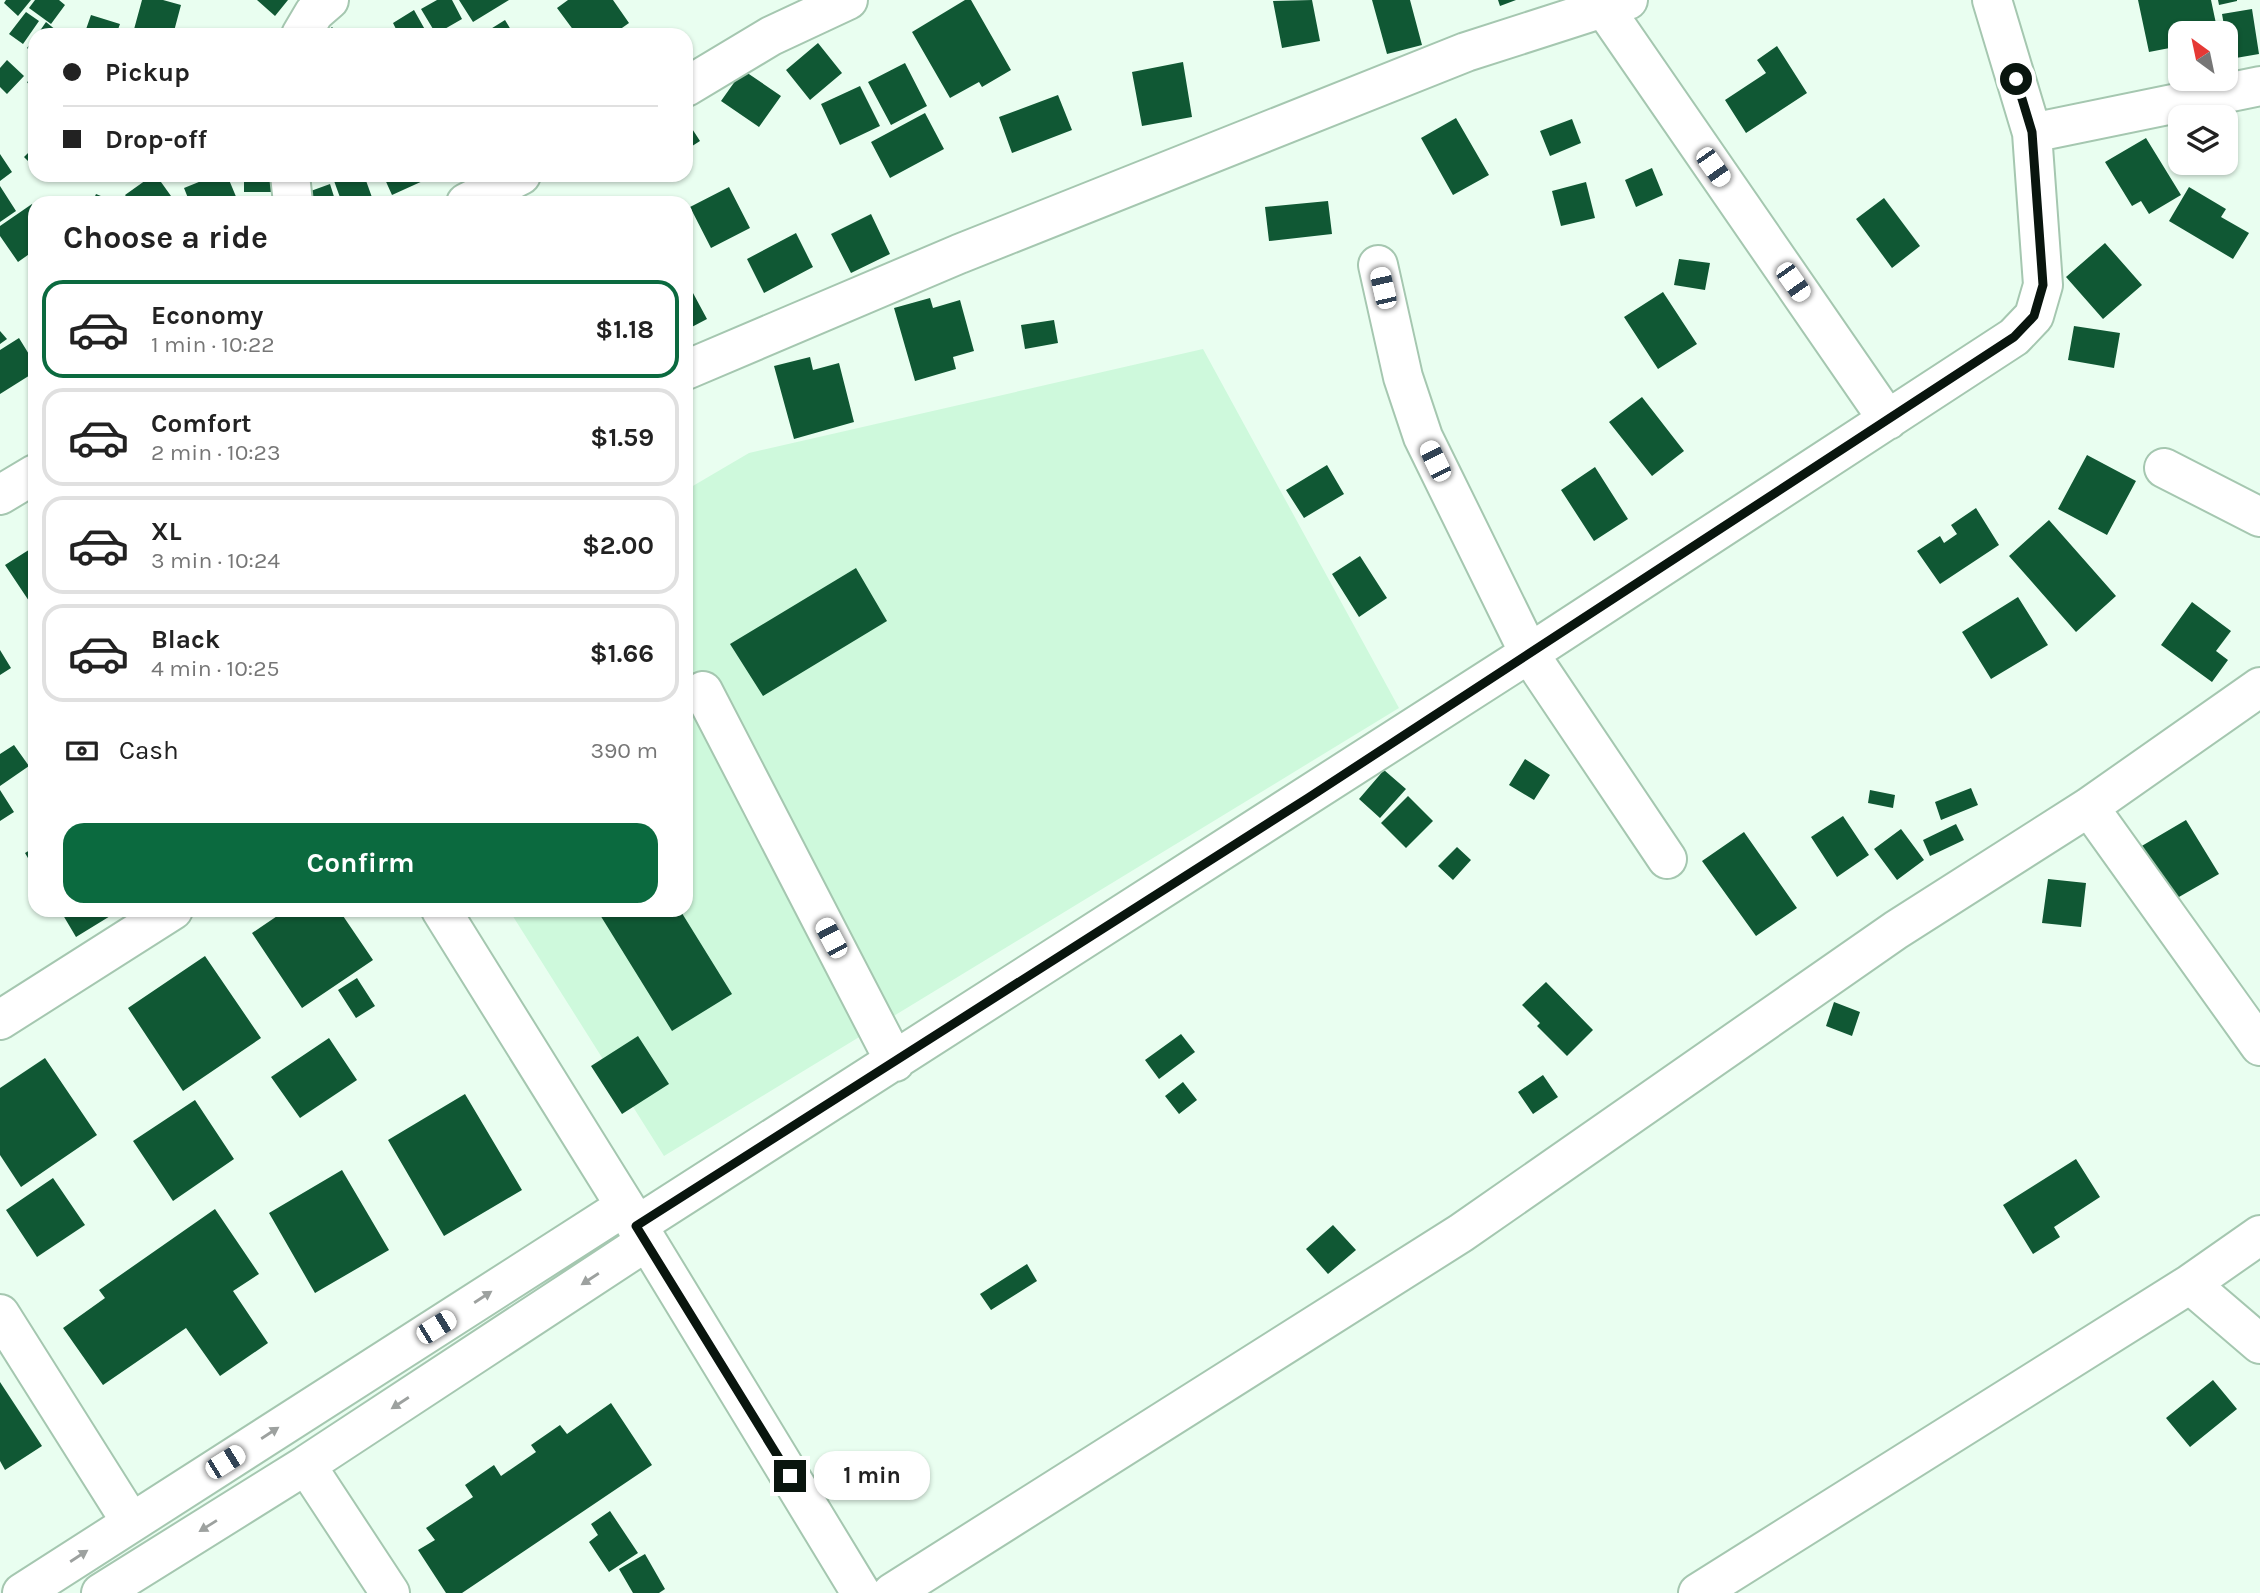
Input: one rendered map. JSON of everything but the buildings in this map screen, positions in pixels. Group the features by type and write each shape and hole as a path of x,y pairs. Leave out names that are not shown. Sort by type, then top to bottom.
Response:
{"street":[{"path":"305,28 314,13 329,0"},
{"path":"693,83 771,36 848,0"},
{"path":"22,1593 131,1522 636,1225 895,1062 1530,655 2014,337 2034,316 2043,285 2032,132 1992,0"},
{"path":"693,367 959,254 1466,52 1616,4 1888,420"},
{"path":"2032,132 2260,86"},
{"path":"480,196 507,182"},
{"path":"1378,265 1403,377 1423,437 1530,655 1667,859"},
{"path":"2164,468 2260,517"},
{"path":"892,1593 1461,1233 1896,930 2089,807 2260,687"},
{"path":"703,691 895,1062"},
{"path":"2089,807 2260,1046"},
{"path":"0,1020 162,917"},
{"path":"445,917 861,1593"},
{"path":"101,1593 306,1465 636,1225"},
{"path":"1698,1593 2190,1284 2260,1235"},
{"path":"2190,1284 2260,1344"},
{"path":"0,1314 131,1522"},
{"path":"306,1465 390,1593"}],"shaded area":[{"path":"1203,349 1399,708 664,1156 513,917 693,917 693,486 749,453"}],"route":[{"path":"790,1476 636,1226 1308,798 2014,337 2034,316 2043,285 2032,132 2016,79"}]}
